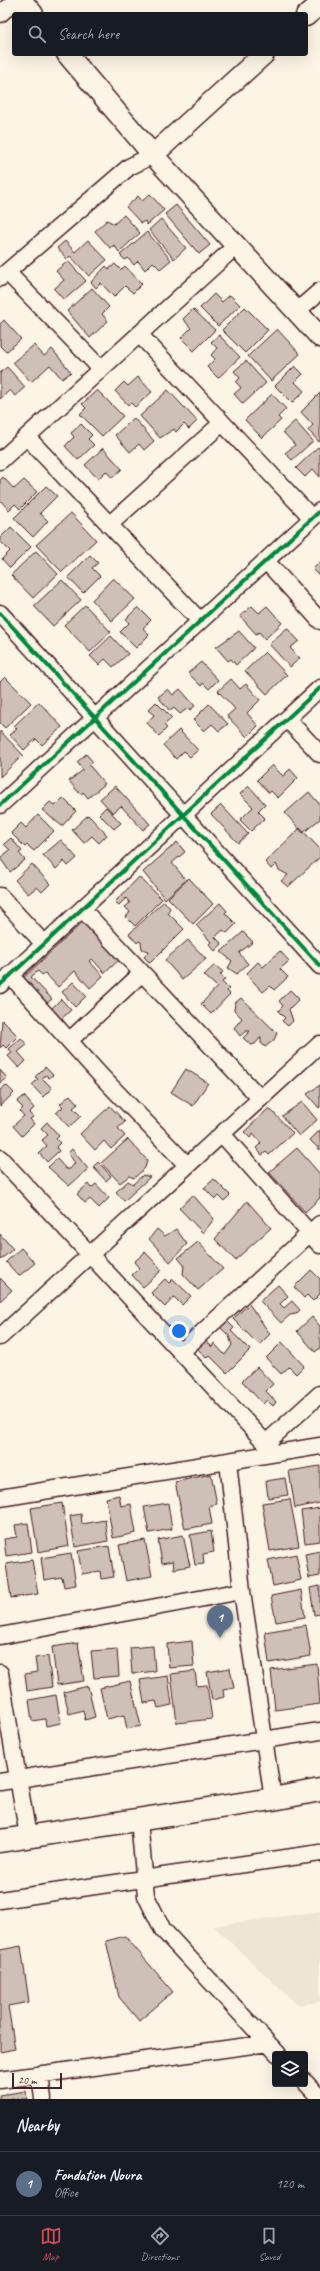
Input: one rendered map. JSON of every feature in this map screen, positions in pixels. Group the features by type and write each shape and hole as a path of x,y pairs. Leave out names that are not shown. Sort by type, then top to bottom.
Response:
{"main road":[{"path":"0,1840 139,1820 320,1790"}],"street":[{"path":"0,14 16,0"},
{"path":"21,0 31,12"},
{"path":"308,14 320,4"},
{"path":"69,56 153,155 320,337"},
{"path":"100,369 3,275 129,167 153,155 262,56"},
{"path":"0,461 237,245"},
{"path":"297,311 320,291"},
{"path":"0,805 316,514 222,423 139,334"},
{"path":"109,524 222,423"},
{"path":"26,437 200,621"},
{"path":"266,561 320,621"},
{"path":"0,613 320,966"},
{"path":"187,1165 101,1076 70,1040 5,980 320,688"},
{"path":"287,719 320,754"},
{"path":"0,896 44,944"},
{"path":"82,909 260,1098"},
{"path":"70,1040 142,973"},
{"path":"0,1337 320,1044"},
{"path":"181,1352 317,1234 222,1134"},
{"path":"0,1158 271,1448"},
{"path":"271,1448 320,1394"},
{"path":"0,1498 228,1461 271,1448 320,1446"},
{"path":"228,1461 242,1591 273,1799"},
{"path":"0,1636 242,1591"},
{"path":"0,1673 28,1836"},
{"path":"0,1782 320,1731"},
{"path":"139,1820 146,1896 163,1930 273,2049"},
{"path":"0,1900 320,1853"},
{"path":"0,2080 40,2074 273,2049"},
{"path":"40,2074 43,2099"},
{"path":"308,2085 320,2098"}],"shaded area":[{"path":"320,1911 320,2002 297,2005 213,1926"}],"building":[{"path":"150,194 164,210 147,225 145,221 141,223 126,207 138,196 142,201"},
{"path":"176,205 210,245 199,254 165,214"},
{"path":"124,215 140,233 119,252 114,245 110,248 95,231 107,220 114,224"},
{"path":"161,219 186,248 174,259 149,230"},
{"path":"147,232 171,260 160,269 153,262 145,270 138,261 134,265 128,258 125,260 120,255"},
{"path":"88,240 107,260 89,276 70,256 67,259 57,248 65,241 75,252"},
{"path":"68,261 86,281 64,300 54,289 64,280 56,271"},
{"path":"115,264 121,270 125,266 142,284 133,293 125,286 114,297 101,283 96,288 91,282 106,266 109,269"},
{"path":"92,288 109,307 102,314 108,321 90,338 67,311"},
{"path":"214,294 222,302 230,295 240,305 218,326 200,308"},
{"path":"245,307 268,330 245,353 222,330"},
{"path":"193,309 215,330 194,351 181,338 191,328 183,319"},
{"path":"4,320 21,339 6,352 0,346 0,324"},
{"path":"277,329 300,354 271,381 248,356"},
{"path":"219,335 240,357 218,378 207,367 215,359 211,355 217,348 211,342"},
{"path":"34,345 44,356 52,349 71,372 62,379 50,365 31,382 13,362"},
{"path":"246,361 266,383 243,404 234,394 241,388 236,382 240,378 234,371"},
{"path":"295,366 303,374 295,382 304,391 292,403 275,386"},
{"path":"7,367 25,387 15,396 10,390 0,399 0,373"},
{"path":"138,377 152,392 135,407 131,403 128,405 115,391 124,382 128,386"},
{"path":"97,390 123,416 102,436 80,414 86,408 82,404"},
{"path":"168,390 197,421 189,429 184,424 176,432 174,429 160,438 140,416"},
{"path":"320,393 319,442 308,430 313,425 301,412"},
{"path":"272,394 286,409 278,417 281,420 262,438 245,420"},
{"path":"134,418 154,441 144,450 139,444 130,452 115,435"},
{"path":"295,421 313,441 292,460 285,453 295,445 283,432"},
{"path":"81,424 92,435 88,439 94,445 78,460 65,446 74,437 71,433"},
{"path":"318,447 320,450 320,477 313,469 305,477 296,468"},
{"path":"103,448 122,469 112,478 106,471 98,479 85,465"},
{"path":"3,477 14,489 24,480 37,492 20,509 15,504 9,510 0,500 0,480"},
{"path":"46,486 57,496 40,513 48,521 33,537 14,518"},
{"path":"71,513 96,540 62,572 36,545"},
{"path":"11,527 31,547 10,568 2,559 10,551 0,541 0,538"},
{"path":"36,551 58,574 33,598 11,575"},
{"path":"90,555 98,563 92,568 100,576 83,593 68,577"},
{"path":"320,562 320,576 313,569"},
{"path":"113,578 135,599 112,621 92,600"},
{"path":"62,580 81,600 53,626 34,606"},
{"path":"85,605 111,632 90,652 64,625"},
{"path":"252,606 259,613 267,606 282,623 265,639 259,632 256,634 240,616"},
{"path":"138,607 151,620 143,628 149,635 136,648 120,632 129,623 126,619"},
{"path":"287,628 299,641 290,648 300,658 290,667 269,644"},
{"path":"239,631 254,648 236,665 231,659 228,661 216,647"},
{"path":"111,636 128,654 113,667 105,659 99,665 90,656"},
{"path":"265,652 287,675 267,694 245,671"},
{"path":"201,662 218,680 209,689 203,683 201,686 188,673"},
{"path":"5,677 31,703 5,728 0,723 0,682"},
{"path":"231,679 240,689 246,684 260,700 247,713 258,726 247,737 227,716 235,709 218,691"},
{"path":"168,689 173,695 180,689 195,706 190,710 188,708 180,714 174,708 170,711 158,697"},
{"path":"39,702 62,727 42,745 36,739 24,750 10,735 17,729 14,726"},
{"path":"156,702 172,718 164,725 167,728 159,736 147,723 154,715 148,710"},
{"path":"209,704 228,724 219,731 212,724 204,731 193,720"},
{"path":"179,730 198,750 190,757 184,751 176,759 163,745"},
{"path":"0,731 23,755 0,777"},
{"path":"86,754 93,762 89,765 105,784 88,798 83,792 81,795 69,781 83,770 77,762"},
{"path":"272,765 283,776 290,769 298,778 278,798 271,791 269,793 257,780"},
{"path":"115,786 150,824 143,830 121,806 113,813 100,799"},
{"path":"249,786 265,804 258,811 265,818 251,831 240,820 253,807 240,794"},
{"path":"309,792 320,805 320,819 303,833 285,813"},
{"path":"63,798 76,811 62,826 42,810 50,802 55,806"},
{"path":"221,805 248,834 238,843 211,814"},
{"path":"106,807 121,823 114,829 99,814"},
{"path":"38,815 54,831 34,851 27,845 25,847 11,833 21,823 26,828"},
{"path":"88,815 107,835 99,843 92,836 84,843 72,830"},
{"path":"300,828 320,849 320,857 288,887 281,881 288,875 279,870 276,864 271,869 265,862"},
{"path":"11,838 22,851 19,853 25,860 10,872 0,858 10,850 4,844"},
{"path":"61,840 77,858 68,866 64,861 56,869 43,855"},
{"path":"177,842 185,852 172,863 186,880 165,899 143,872"},
{"path":"32,864 50,884 42,892 37,887 28,894 15,880"},
{"path":"139,877 162,899 135,926 126,917 130,912 125,907 130,903 126,898 119,905 115,902"},
{"path":"189,878 213,904 193,924 168,898"},
{"path":"164,901 170,908 168,913 184,929 150,963 144,957 149,951 142,949 141,942 139,941 137,943 129,934"},
{"path":"220,903 227,911 225,913 236,924 227,933 223,930 215,937 222,944 215,951 209,944 211,942 196,925"},
{"path":"86,919 122,957 105,973 92,959 89,961 103,976 90,988 75,971 58,987 45,973 42,975 38,971 31,977 52,999 47,1003 23,978"},
{"path":"243,932 253,942 239,953 248,964 237,974 228,968 232,961 221,952"},
{"path":"188,940 206,959 182,980 165,960"},
{"path":"280,951 289,961 280,969 288,977 274,990 270,986 263,992 246,974 258,962 263,967"},
{"path":"215,965 223,972 220,975 225,979 222,982 229,989 227,991 230,994 211,1014 201,1004 217,987 204,975"},
{"path":"73,982 86,996 75,1007 62,992"},
{"path":"290,990 299,999 289,1009 293,1021 288,1026 282,1021 285,1018 278,1011 283,1006 279,1001"},
{"path":"241,998 277,1033 274,1040 265,1047 261,1043 261,1037 255,1044 251,1045 243,1038 250,1031 246,1031 240,1036 234,1028 242,1018 234,1010 235,1003"},
{"path":"61,999 71,1010 60,1020 50,1010"},
{"path":"2,1020 18,1036 6,1048 3,1045 0,1048"},
{"path":"21,1038 27,1045 18,1052 26,1061 19,1068 8,1056 12,1053 9,1049"},
{"path":"45,1067 53,1075 49,1078 46,1075 42,1078 52,1088 43,1097 32,1085 38,1079 35,1077"},
{"path":"186,1069 208,1083 193,1106 171,1092"},
{"path":"0,1070 7,1078 0,1083"},
{"path":"6,1085 14,1093 0,1106 0,1090"},
{"path":"320,1085 320,1107 319,1108 307,1094"},
{"path":"70,1095 78,1104 73,1108 81,1116 69,1127 56,1113 63,1107 60,1104"},
{"path":"24,1096 34,1108 29,1113 33,1117 30,1119 34,1124 22,1136 13,1126 24,1116 20,1111 23,1108 17,1102"},
{"path":"302,1102 317,1120 299,1136 282,1116"},
{"path":"110,1106 125,1122 118,1128 125,1136 111,1149 104,1141 95,1150 80,1134"},
{"path":"269,1108 293,1133 269,1155 266,1152 262,1155 256,1148 261,1143 253,1134 250,1138 244,1132"},
{"path":"47,1122 59,1136 56,1139 60,1143 56,1147 59,1151 47,1162 39,1153 47,1146 42,1140 48,1135 41,1128"},
{"path":"320,1130 320,1150 310,1140"},
{"path":"128,1139 147,1160 145,1168 134,1178 129,1176 120,1183 101,1163"},
{"path":"297,1148 320,1174 320,1198 305,1212 269,1172"},
{"path":"72,1149 88,1169 69,1186 48,1167 57,1159 66,1169 70,1169 75,1163 68,1153"},
{"path":"98,1162 111,1176 106,1181 93,1167"},
{"path":"143,1175 150,1177 124,1201 116,1192 128,1181 133,1184"},
{"path":"214,1179 230,1195 224,1201 219,1196 215,1199 204,1188"},
{"path":"88,1184 91,1188 96,1184 109,1198 99,1208 90,1199 85,1203 77,1194"},
{"path":"193,1195 214,1219 203,1233 179,1208"},
{"path":"247,1201 271,1228 235,1260 215,1239"},
{"path":"157,1229 165,1236 176,1229 187,1244 170,1262 149,1239"},
{"path":"0,1234 13,1249 0,1260"},
{"path":"198,1242 223,1269 198,1290 183,1274 184,1265 178,1258"},
{"path":"21,1248 35,1263 19,1276 6,1262"},
{"path":"145,1252 162,1270 143,1287 132,1275 139,1268 134,1262"},
{"path":"311,1270 320,1279 320,1294 313,1301 307,1295 304,1298 294,1287"},
{"path":"0,1278 12,1290 0,1301"},
{"path":"165,1279 169,1283 173,1279 191,1296 182,1305 174,1297 165,1307 151,1293"},
{"path":"278,1285 288,1296 280,1304 284,1308 292,1301 300,1310 296,1314 290,1315 281,1323 260,1301"},
{"path":"249,1304 270,1334 259,1345 233,1319"},
{"path":"312,1317 320,1326 320,1348 315,1352 297,1331"},
{"path":"226,1320 234,1328 231,1331 250,1350 227,1373 209,1355 206,1358 196,1347 204,1339 212,1347 214,1343 225,1355 232,1345 229,1336 220,1327"},
{"path":"282,1342 304,1366 296,1374 289,1367 281,1374 266,1358"},
{"path":"257,1367 273,1384 266,1391 276,1402 273,1406 267,1400 263,1404 242,1381"},
{"path":"320,1466 320,1503 295,1508 289,1471"},
{"path":"211,1474 217,1504 209,1506 212,1524 185,1529 175,1482"},
{"path":"285,1478 288,1495 268,1498 266,1481"},
{"path":"119,1495 121,1506 131,1504 136,1533 113,1538 106,1498"},
{"path":"290,1499 299,1546 270,1551 262,1503"},
{"path":"62,1503 69,1546 38,1552 31,1508"},
{"path":"168,1503 172,1529 149,1533 144,1507"},
{"path":"320,1508 320,1541 305,1543 301,1511"},
{"path":"81,1514 82,1524 105,1520 108,1541 75,1547 70,1516"},
{"path":"28,1523 32,1552 6,1556 4,1539 17,1537 15,1525"},
{"path":"211,1531 214,1552 203,1554 204,1564 195,1565 190,1535"},
{"path":"183,1535 190,1566 174,1569 173,1561 162,1563 158,1540"},
{"path":"145,1540 152,1576 126,1581 119,1545"},
{"path":"109,1546 114,1577 101,1579 100,1571 82,1574 78,1551"},
{"path":"320,1551 320,1576 309,1578 305,1554"},
{"path":"71,1553 76,1585 64,1587 62,1577 44,1580 41,1558"},
{"path":"296,1554 301,1580 273,1586 268,1560"},
{"path":"32,1560 38,1594 11,1598 6,1564"},
{"path":"320,1586 320,1614 314,1615 310,1588"},
{"path":"301,1590 305,1617 276,1622 271,1596"},
{"path":"306,1625 311,1656 269,1663 265,1632"},
{"path":"192,1641 194,1666 169,1668 167,1644"},
{"path":"78,1643 84,1681 57,1685 52,1647"},
{"path":"153,1646 155,1671 132,1674 130,1648"},
{"path":"117,1649 119,1676 94,1678 91,1651"},
{"path":"48,1656 52,1687 27,1691 25,1674 37,1672 35,1658"},
{"path":"317,1664 320,1704 275,1710 271,1670"},
{"path":"230,1668 234,1688 223,1690 224,1697 212,1700 207,1672"},
{"path":"195,1671 197,1686 207,1685 212,1719 177,1723 171,1674"},
{"path":"168,1676 172,1705 158,1708 156,1701 144,1703 140,1680"},
{"path":"130,1681 141,1726 127,1729 124,1715 107,1719 100,1688"},
{"path":"88,1686 95,1717 85,1720 83,1710 69,1714 64,1692"},
{"path":"56,1695 61,1723 46,1726 45,1719 32,1721 29,1700"},
{"path":"125,1936 173,1992 139,2021 119,1997 106,1941"},
{"path":"21,1946 29,2002 8,2006 15,2049 0,2052 0,1950"},
{"path":"26,2091 27,2099 0,2099 0,2095"}],"cycle path":[{"path":"0,805 320,511"},
{"path":"0,613 320,966"},
{"path":"0,985 320,688"}],"place":[{"name":"Fondation Noura","path":"220,1638"}]}
